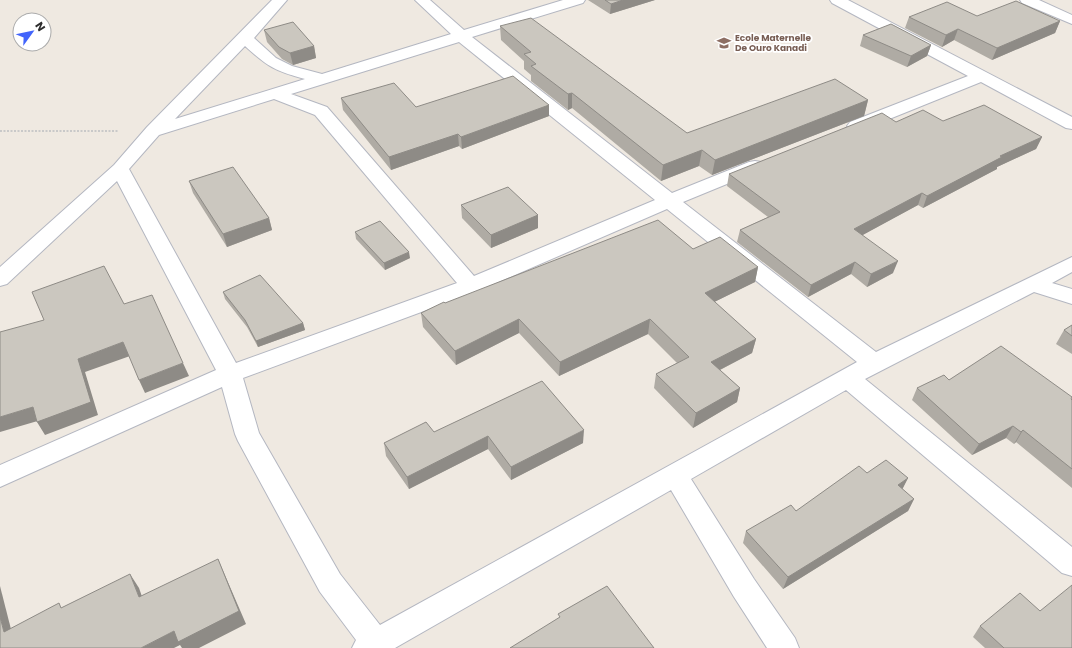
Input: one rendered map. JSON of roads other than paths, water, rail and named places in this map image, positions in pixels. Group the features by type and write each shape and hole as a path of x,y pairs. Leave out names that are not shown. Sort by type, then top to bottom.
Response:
{"street":[{"path":"0,278 120,169 153,131 245,38 280,0"},
{"path":"422,0 461,36 874,363"},
{"path":"153,131 578,0"},
{"path":"837,0 1072,124"},
{"path":"1027,0 1072,20"},
{"path":"245,38 270,61 286,70 322,79"},
{"path":"843,131 982,76"},
{"path":"321,111 322,79"},
{"path":"274,93 321,111 471,286"},
{"path":"0,476 230,374 471,286 668,200 770,160"},
{"path":"120,169 230,374 247,434 330,583 374,646 874,363 1072,264"},
{"path":"1032,284 1072,296"},
{"path":"848,378 1072,564"},
{"path":"675,475 744,588 784,648"}],"place":[{"name":"Ecole Maternelle De Ouro Kanadi","path":"724,43"}]}
